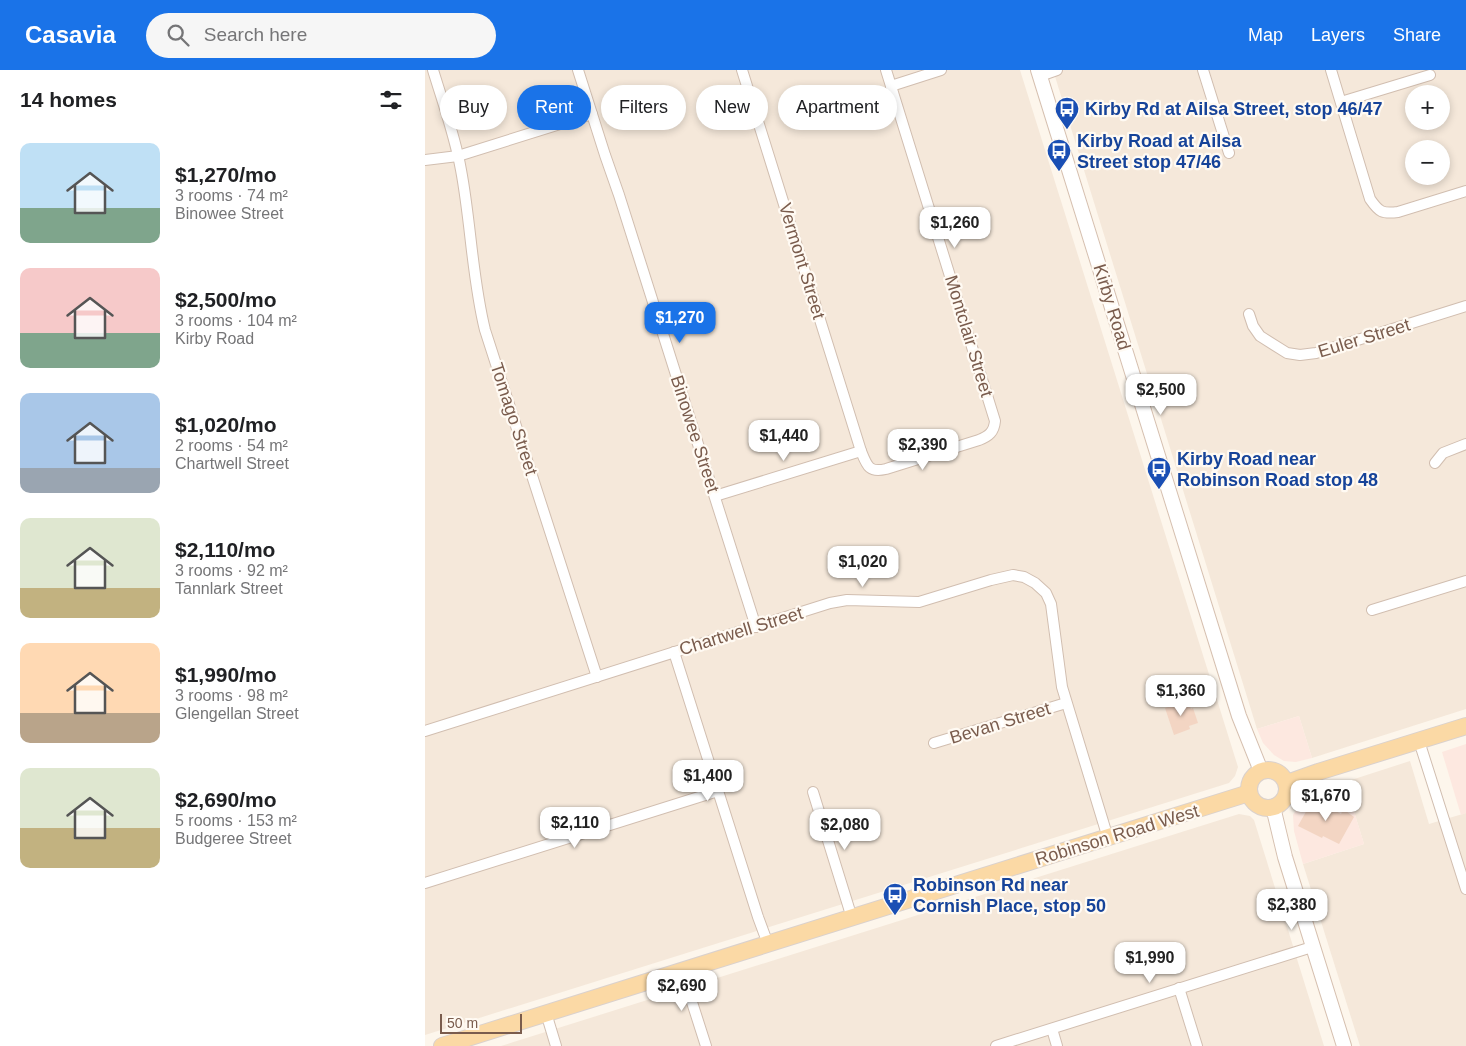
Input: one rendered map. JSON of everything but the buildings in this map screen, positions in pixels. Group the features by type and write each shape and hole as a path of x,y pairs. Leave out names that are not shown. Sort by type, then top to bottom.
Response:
{"main road":[{"path":"1287,783 1466,726"},
{"path":"1273,770 1284,777 1287,783 1287,791 1285,798 1280,804 1266,808 1254,802 1249,793 1250,782 1254,775 1261,771 1273,770"},
{"name":"Robinson Road West","path":"441,1046 1249,793"}],"street":[{"name":"Tomago Street","path":"433,70 458,156 464,186 478,301 485,330 597,677"},
{"name":"Binowee Street","path":"578,70 756,627"},
{"name":"Vermont Street","path":"742,70 861,451 869,468 875,471 880,470 979,440 987,437 993,430"},
{"name":"Montclair Street","path":"886,70 891,85"},
{"path":"894,85 941,70"},
{"path":"1039,73 1057,70"},
{"path":"1203,70 1229,153"},
{"path":"1331,70 1370,199 1377,209 1387,214 1398,212 1466,191"},
{"name":"Kirby Road","path":"1039,73 1239,716 1261,771"},
{"path":"1341,102 1430,75"},
{"name":"Montclair Street","path":"897,105 994,416 993,430"},
{"path":"425,160 458,156 592,114"},
{"name":"Euler Street","path":"1249,314 1253,326 1260,336 1287,353 1300,355 1316,353 1466,306"},
{"path":"1435,463 1443,453 1466,444"},
{"path":"715,496 861,451"},
{"name":"Chartwell Street","path":"425,730 839,601 919,602 1000,577 1013,575 1035,582 1046,593 1051,604 1062,687 1108,838"},
{"path":"1372,610 1466,581"},
{"path":"674,652 757,917 768,944"},
{"name":"Bevan Street","path":"934,743 1067,702"},
{"path":"1419,740 1466,889"},
{"path":"425,883 718,791"},
{"path":"813,792 852,918"},
{"path":"1273,807 1283,852 1344,1046"},
{"path":"996,1046 1312,947"},
{"path":"682,971 706,1046"},
{"path":"1179,988 1197,1046"},
{"path":"546,1013 556,1046"},
{"path":"1052,1028 1057,1046"}],"shaded area":[{"path":"425,70 1020,70 1238,767 1235,776 1229,783 425,1035"},
{"path":"1053,70 1466,70 1466,709 1312,758 1299,716 1257,729"},
{"path":"1299,716 1312,758 1296,762 1284,761 1274,755 1263,743 1257,729"},
{"path":"1466,744 1466,813 1461,815 1442,752"},
{"path":"1410,761 1429,824 1466,813 1466,1046 1360,1046 1303,864 1364,844 1345,782"},
{"path":"1345,782 1364,844 1303,864 1294,831 1293,815 1302,801 1316,791"},
{"path":"1239,814 1250,816 1254,820 1324,1046 501,1046"}],"place":[{"name":"Kirby Rd at Ailsa Street, stop 46/47","path":"1067,130"},
{"name":"Kirby Road at Ailsa Street stop 47/46","path":"1059,172"},
{"name":"Kirby Road near Robinson Road stop 48","path":"1159,490"},
{"name":"Robinson Rd near Cornish Place, stop 50","path":"895,916"}]}
